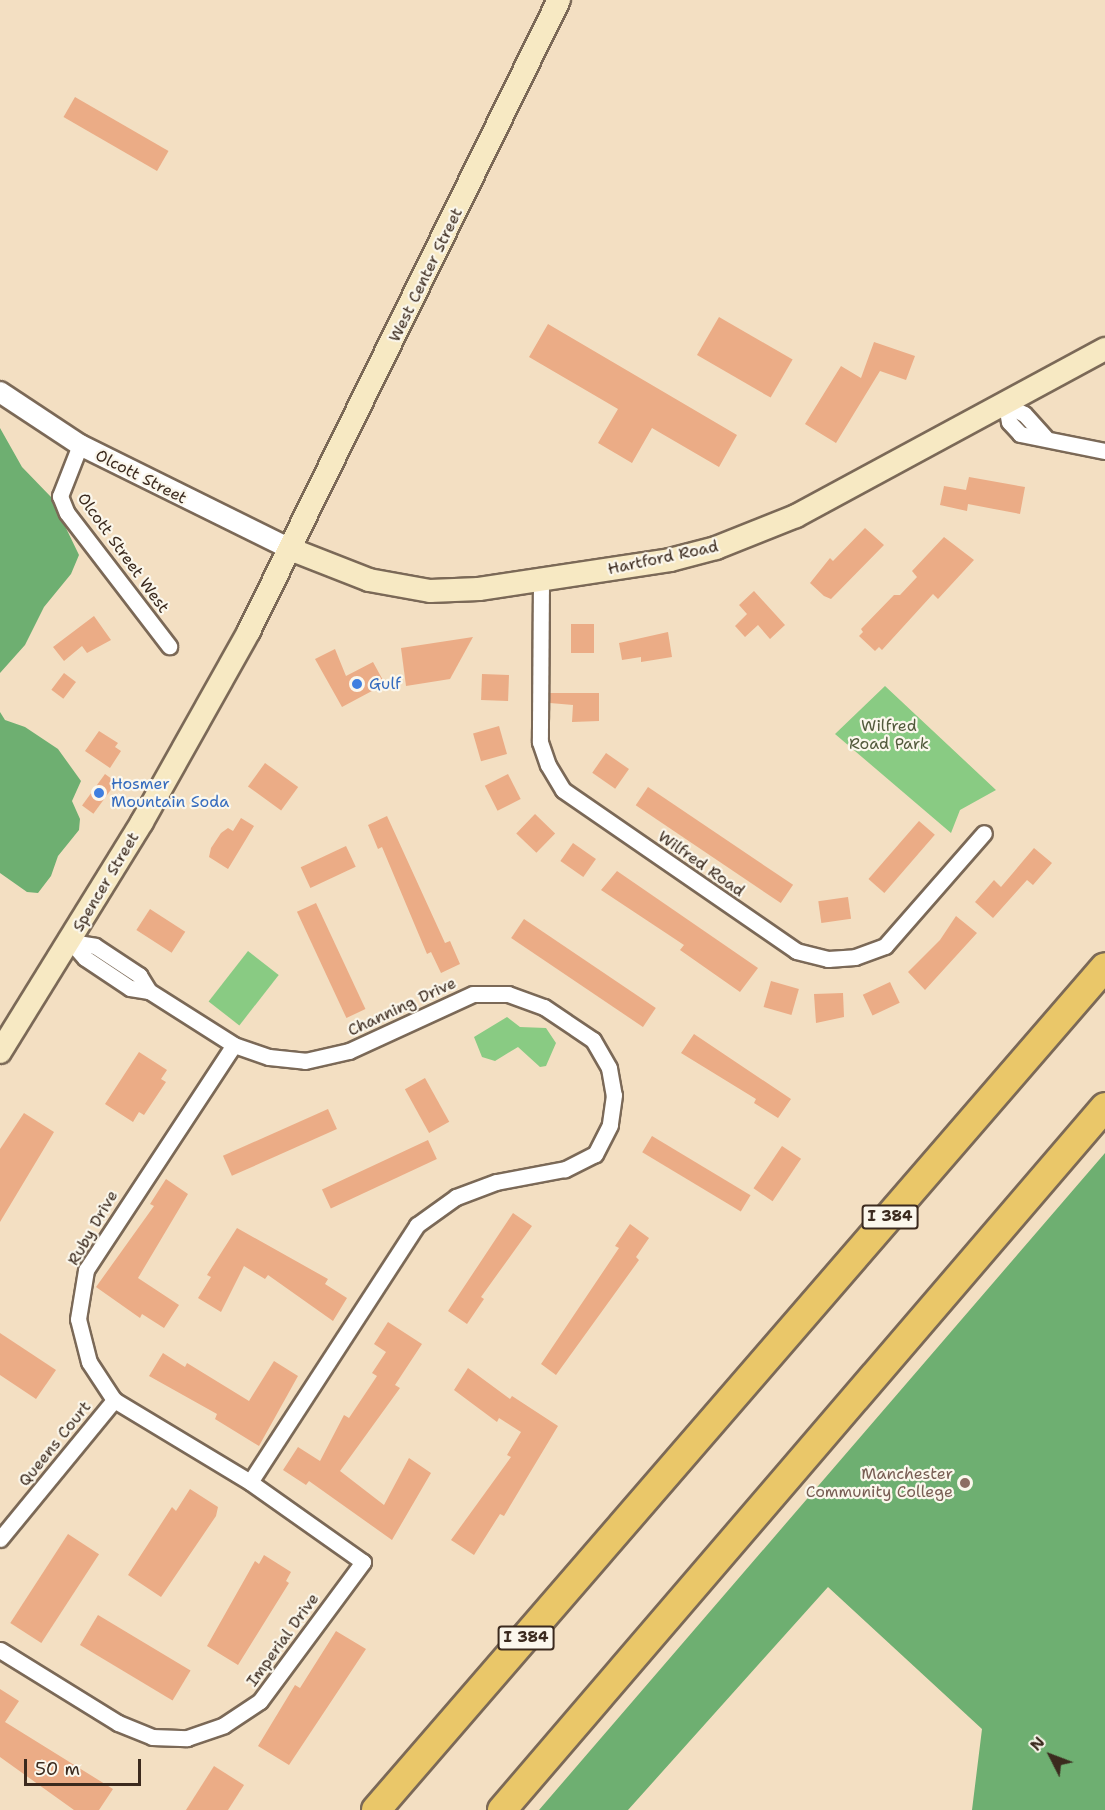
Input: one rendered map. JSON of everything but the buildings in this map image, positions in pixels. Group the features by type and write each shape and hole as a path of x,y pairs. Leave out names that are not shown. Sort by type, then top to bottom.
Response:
{"highway":[{"name":"I 384","path":"376,1810 675,1467 1105,967"},
{"path":"502,1810 1105,1107"},
{"path":"401,1810 577,1602 675,1467"}],"main road":[{"name":"West Center Street","path":"290,549 559,0"},
{"name":"Hartford Road","path":"290,549 369,580 430,591 541,581 670,560 762,531 1006,405 1105,349"},
{"name":"Spencer Street","path":"0,1052 71,942 174,767 290,549"}],"street":[{"name":"Olcott Street","path":"0,392 80,445 290,549"},
{"path":"1006,405 1009,422 1020,434 1045,437 1105,451"},
{"name":"Olcott Street West","path":"80,445 60,496 67,513 169,646"},
{"name":"Wilfred Road","path":"541,581 540,742 548,765 563,790 796,951 828,959 855,957 885,946 984,833"},
{"name":"Channing Drive","path":"71,942 85,958 130,988 149,991 234,1045 269,1057 305,1061 349,1051 473,994 508,994 544,1007 593,1040 609,1068 614,1095 610,1125 594,1154 565,1169 496,1182 456,1197 417,1225 250,1482"},
{"name":"Ruby Drive","path":"234,1045 86,1270 78,1319 89,1362 114,1400 250,1482"},
{"name":"Queens Court","path":"0,1539 114,1400"},
{"name":"Imperial Drive","path":"0,1650 118,1723 152,1737 187,1738 224,1725 260,1701 363,1562 250,1482"}],"green space":[{"path":"0,428 22,467 51,497 79,555 71,574 44,607 25,645 0,673"},
{"name":"Wilfred Road Park","path":"885,686 996,790 960,810 951,833 835,734"},
{"path":"0,712 5,720 25,727 58,749 81,781 72,801 80,819 79,830 58,856 51,876 38,893 27,892 0,873"},
{"path":"248,951 279,975 239,1025 209,1001"},
{"path":"507,1017 520,1027 546,1028 556,1043 546,1066 540,1067 518,1047 495,1061 482,1057 474,1037"},
{"name":"Manchester Community College","path":"1105,1153 1105,1810 972,1810 982,1729 828,1587 628,1810 539,1810"}],"place":[{"name":"Gulf","path":"357,684"},
{"name":"Hosmer Mountain Soda","path":"99,793"},
{"name":"Manchester Community College","path":"965,1483"}]}
